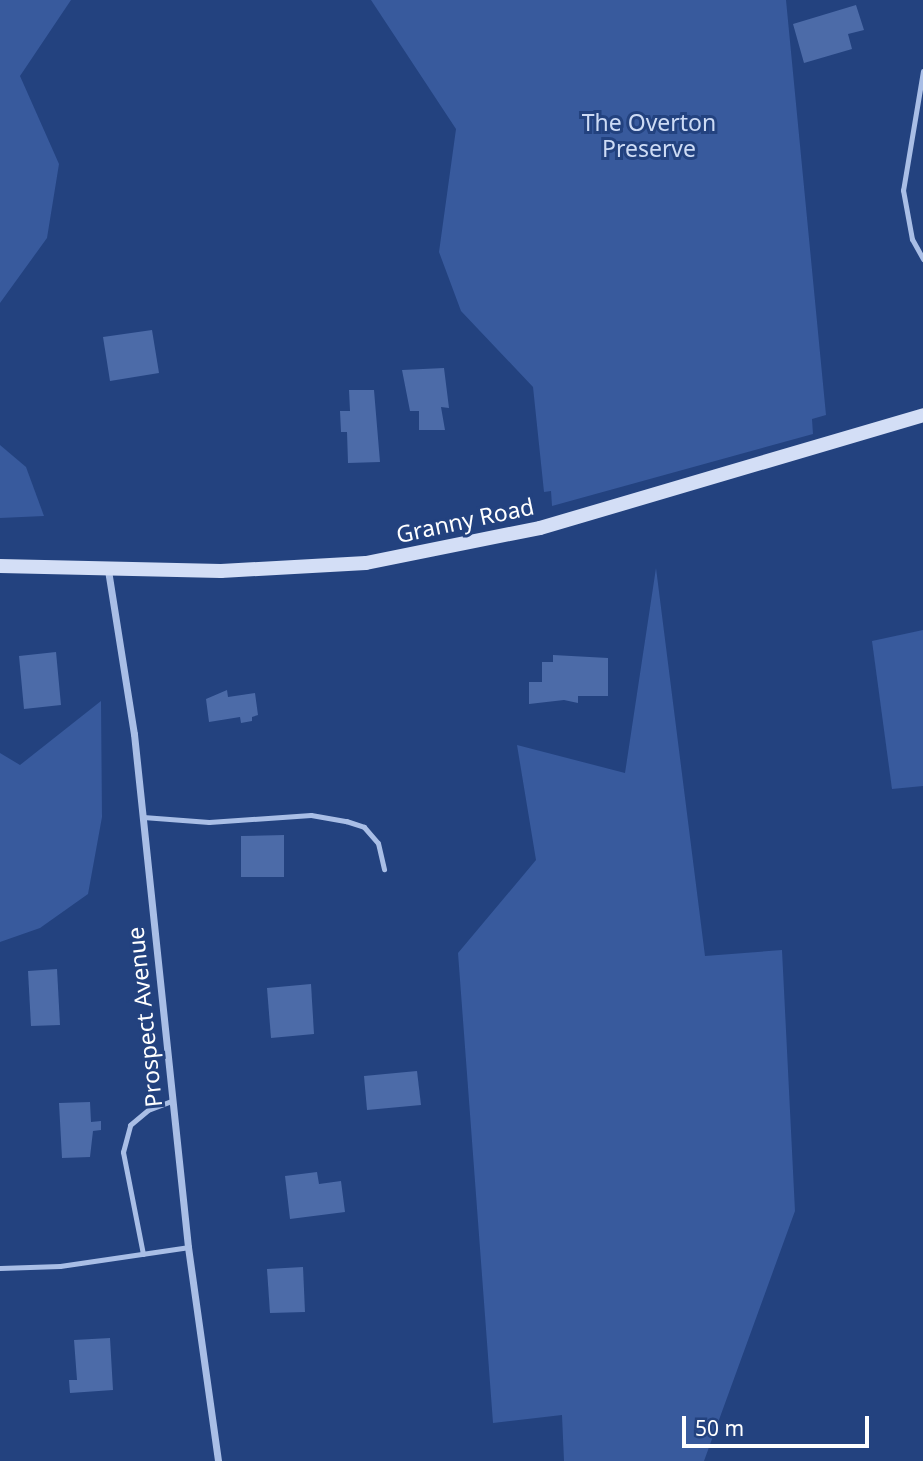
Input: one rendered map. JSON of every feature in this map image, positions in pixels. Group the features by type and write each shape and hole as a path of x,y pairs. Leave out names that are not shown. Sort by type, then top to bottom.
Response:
{"street":[{"name":"Granny Road","path":"0,566 221,571 366,563 540,528 923,415"},
{"name":"Prospect Avenue","path":"108,570 143,817 188,1247 218,1461"}],"lane":[{"path":"923,71 902,190 912,239 923,259"},
{"path":"143,817 209,822 312,815 346,821 364,827 378,843 384,869"},
{"path":"143,1254 123,1152 130,1125 148,1110 172,1101"},
{"path":"0,1268 60,1266 188,1247"}],"green space":[{"path":"0,0 71,0 20,76 59,164 47,238 0,303"},
{"name":"The Overton Preserve","path":"371,0 786,0 826,415 812,419 813,434 552,506 551,491 544,492 533,387 461,311 439,252 456,129"},
{"path":"0,445 26,467 44,516 0,518"},
{"path":"656,568 705,956 782,950 795,1211 704,1461 564,1461 562,1415 493,1423 458,953 536,860 517,745 625,773"},
{"path":"923,630 923,786 892,789 872,641"},
{"path":"101,701 102,817 88,894 40,928 0,942 0,753 20,765"}],"building":[{"path":"856,5 864,30 848,34 852,49 804,63 793,24"},
{"path":"152,330 159,373 110,381 103,337"},
{"path":"444,368 449,408 441,407 445,430 419,430 419,411 410,411 402,370"},
{"path":"349,390 374,390 380,462 348,463 347,432 341,432 340,411 350,411"},
{"path":"56,652 61,705 24,709 19,656"},
{"path":"553,655 608,658 608,696 578,696 578,703 564,700 529,704 529,682 542,682 542,662 553,662"},
{"path":"227,690 228,697 255,693 258,715 252,717 252,721 241,723 240,717 209,722 206,699"},
{"path":"284,835 284,877 241,877 241,836"},
{"path":"57,969 60,1025 31,1026 28,971"},
{"path":"311,984 314,1034 271,1038 267,988"},
{"path":"417,1071 421,1105 367,1110 364,1076"},
{"path":"90,1102 91,1122 101,1121 101,1130 93,1131 90,1157 62,1158 59,1103"},
{"path":"317,1172 319,1184 341,1181 345,1212 290,1219 285,1176"},
{"path":"303,1267 305,1312 270,1313 267,1269"},
{"path":"110,1338 113,1390 70,1393 69,1380 77,1380 74,1340"}]}
